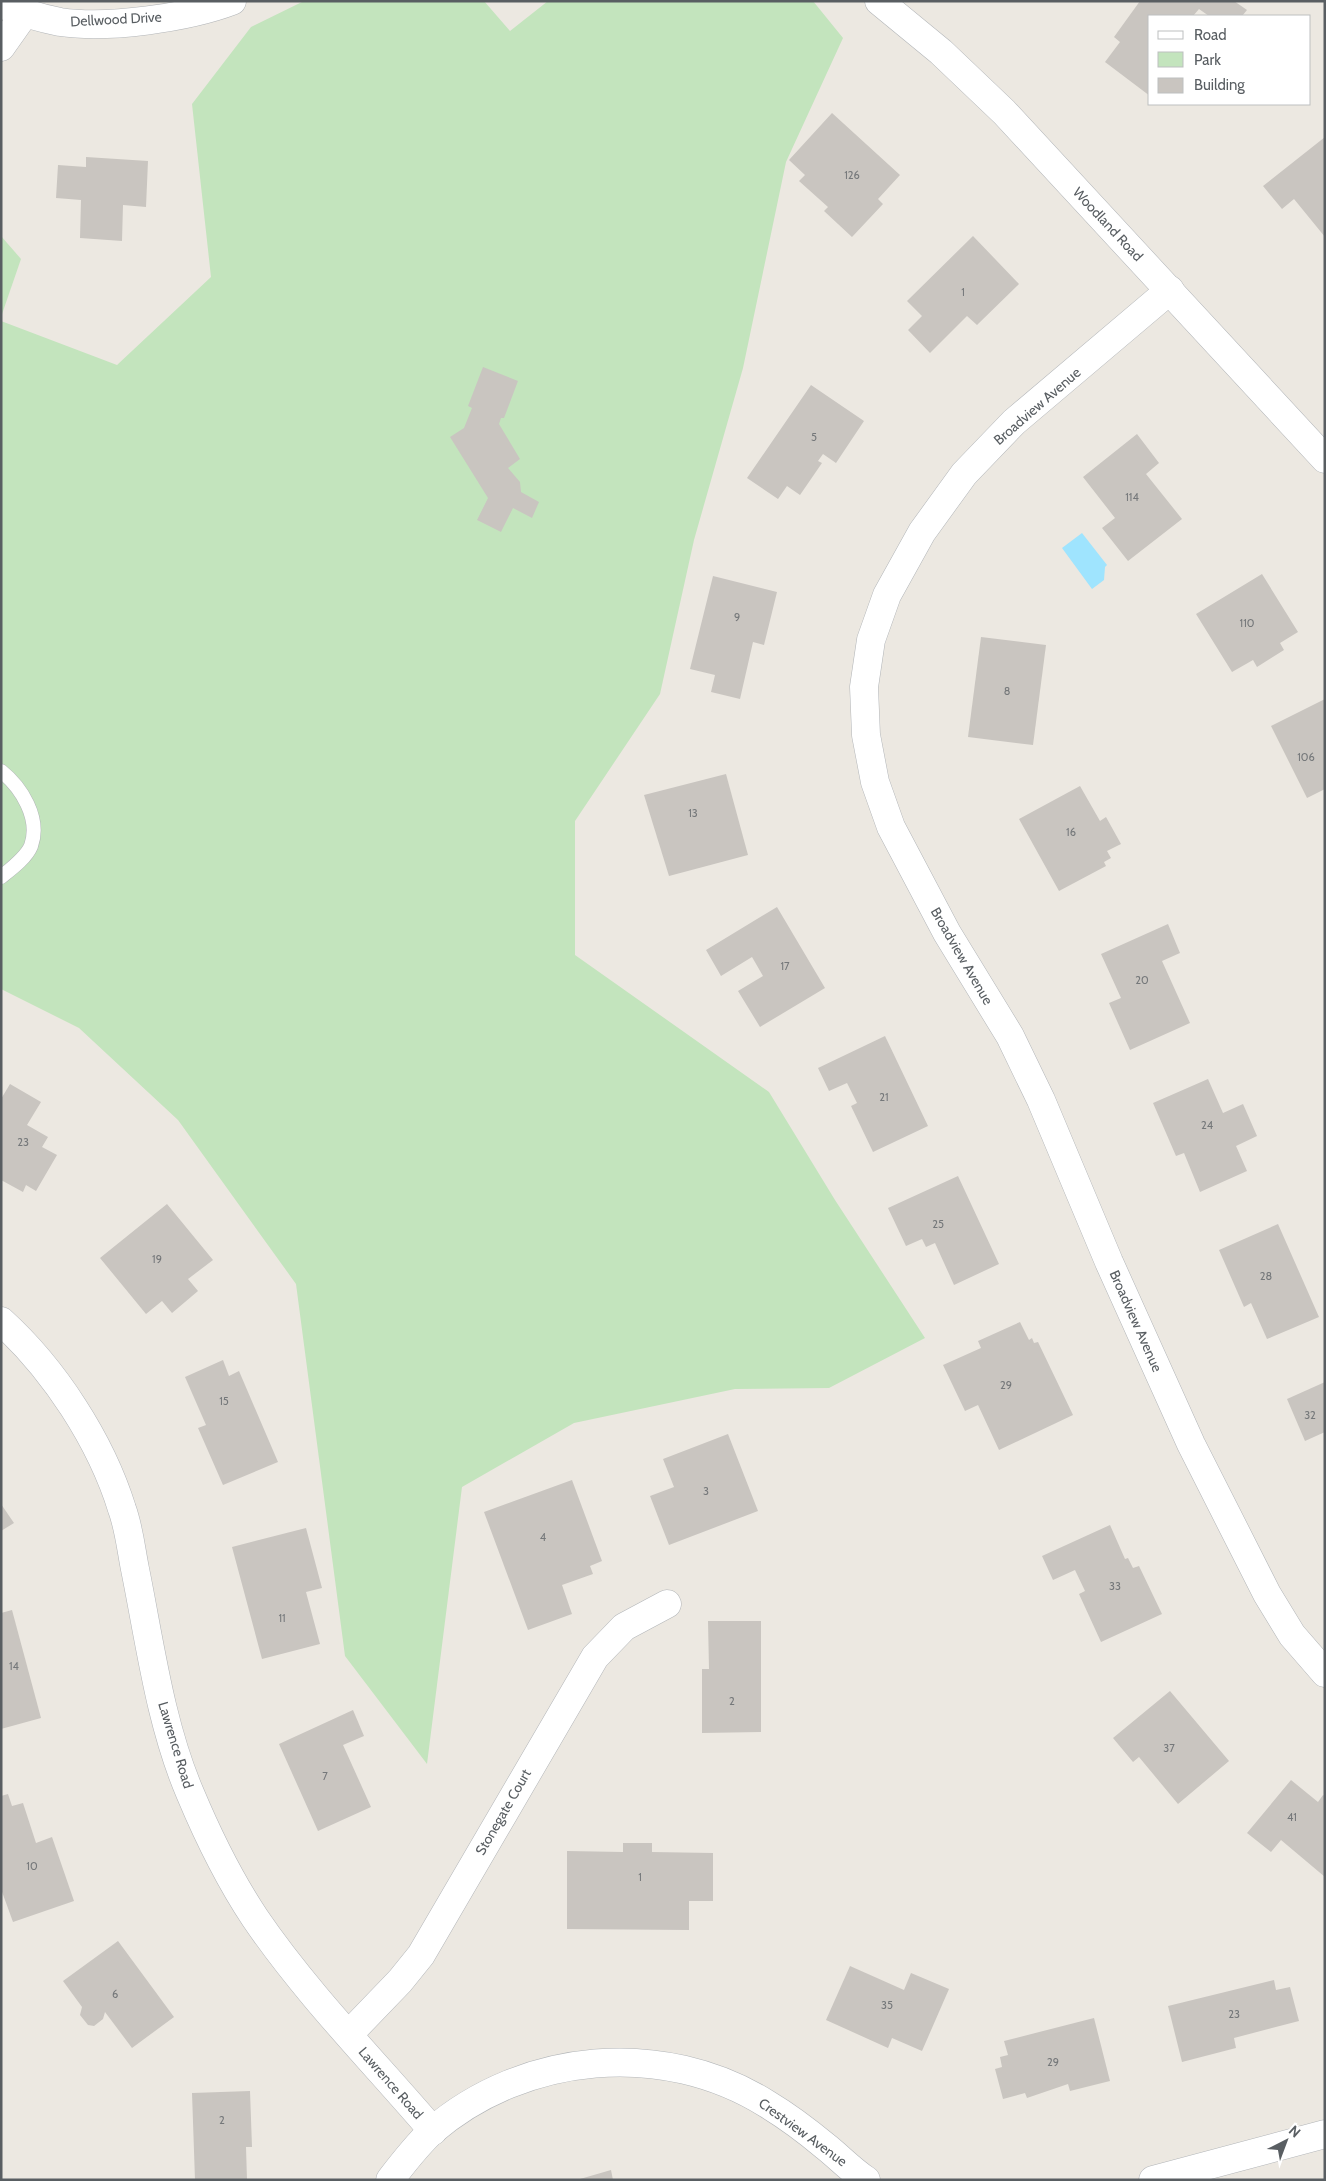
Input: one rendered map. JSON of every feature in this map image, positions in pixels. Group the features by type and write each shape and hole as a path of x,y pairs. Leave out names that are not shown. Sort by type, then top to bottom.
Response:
{"street":[{"name":"Dellwood Drive","path":"13,9 60,22 84,24 156,19 204,5 232,1"},
{"name":"Woodland Road","path":"894,5 1004,112 1325,459"},
{"path":"1,47 13,9"},
{"name":"Broadview Avenue","path":"1170,290 1014,422 964,474 922,532 887,595 871,640 864,687 866,735 875,782 891,828 947,933 1010,1036 1037,1092 1109,1262 1191,1444 1267,1594 1292,1635 1325,1673"},
{"name":"Lawrence Road","path":"1,1321 42,1364 83,1424 106,1466 123,1510 166,1722 188,1790 218,1855 255,1917 298,1975 433,2131"},
{"name":"Stonegate Court","path":"349,2034 400,1981 421,1955 595,1657 624,1627 667,1604"},
{"name":"Crestview Avenue","path":"390,2180 415,2148 433,2131 470,2103 513,2082 559,2068 607,2062 631,2062 678,2068 715,2079 767,2103 825,2146 866,2180"},
{"path":"1152,2180 1325,2134"}],"lane":[{"path":"1,771 25,797 33,820 31,846 18,863 1,876"}],"green space":[{"path":"304,1 484,1 510,31 548,1 813,1 843,38 786,162 743,368 694,540 660,694 575,821 575,955 769,1092 835,1200 925,1338 829,1388 735,1389 574,1423 462,1487 427,1764 345,1656 296,1284 178,1120 79,1028 1,989 1,321 117,365 211,277 192,104 251,27"},
{"path":"1,236 21,259 1,317"}],"water":[{"path":"1082,533 1107,565 1105,567 1104,580 1092,589 1062,548"}],"building":[{"path":"1140,1 1234,1 1247,10 1243,15 1208,15 1199,9 1194,15 1148,15 1148,94 1105,62 1120,42 1114,37"},
{"path":"832,113 900,175 878,199 883,204 852,237 824,211 828,207 799,181 805,175 789,160"},
{"path":"1325,137 1325,237 1294,199 1282,209 1263,186"},
{"path":"86,157 148,161 146,207 123,205 122,241 80,238 81,200 56,198 58,165 86,167"},
{"path":"973,236 1019,284 977,325 967,316 930,353 908,330 922,316 907,301"},
{"path":"483,367 518,381 504,418 501,418 499,424 520,459 508,468 520,482 521,492 539,502 532,518 513,508 501,532 477,520 488,498 450,437 464,428 472,408 468,406"},
{"path":"811,385 864,421 836,463 823,454 818,461 822,463 800,495 787,486 778,499 747,478"},
{"path":"1137,434 1159,463 1146,474 1182,519 1128,561 1102,528 1115,518 1083,477"},
{"path":"1262,574 1298,632 1280,643 1284,650 1257,667 1253,660 1232,672 1196,614"},
{"path":"713,576 777,592 764,645 753,642 740,699 711,692 715,675 690,669"},
{"path":"981,637 1046,645 1033,745 968,737"},
{"path":"1325,699 1325,789 1307,798 1271,726"},
{"path":"726,774 748,855 669,876 644,795"},
{"path":"1080,786 1100,821 1106,817 1121,844 1107,851 1111,858 1104,862 1106,866 1059,891 1019,819"},
{"path":"777,907 825,988 760,1027 738,991 763,976 752,957 721,976 706,950"},
{"path":"1168,924 1180,953 1162,961 1190,1023 1130,1050 1109,1003 1121,998 1101,954"},
{"path":"885,1036 928,1126 873,1152 851,1106 857,1103 847,1083 829,1091 818,1068"},
{"path":"1208,1079 1223,1113 1243,1104 1257,1136 1236,1146 1247,1171 1200,1192 1184,1153 1176,1156 1153,1103"},
{"path":"10,1084 41,1102 27,1125 48,1137 42,1147 57,1155 36,1191 26,1185 23,1192 1,1180 1,1099"},
{"path":"958,1176 999,1264 954,1285 935,1243 926,1247 922,1239 906,1246 888,1208"},
{"path":"167,1204 213,1260 188,1279 198,1291 172,1313 162,1301 146,1314 100,1258"},
{"path":"1278,1224 1319,1317 1267,1339 1251,1303 1244,1307 1219,1250"},
{"path":"1020,1322 1029,1340 1032,1338 1034,1343 1038,1342 1073,1415 999,1450 978,1405 965,1411 943,1365 981,1348 978,1341"},
{"path":"223,1360 229,1376 239,1371 278,1462 223,1485 198,1428 206,1425 185,1377"},
{"path":"1325,1382 1325,1432 1305,1441 1287,1399"},
{"path":"728,1434 758,1511 669,1545 650,1496 674,1487 663,1459"},
{"path":"572,1480 602,1561 590,1566 593,1574 562,1585 572,1614 528,1630 484,1512"},
{"path":"1,1504 14,1523 1,1531"},
{"path":"1110,1525 1125,1559 1128,1558 1133,1568 1139,1566 1162,1614 1101,1642 1079,1594 1085,1591 1075,1570 1053,1580 1042,1556"},
{"path":"306,1528 322,1588 306,1592 320,1644 262,1659 232,1547"},
{"path":"12,1610 41,1718 1,1729 1,1613"},
{"path":"708,1621 761,1621 761,1732 702,1733 702,1669 709,1669"},
{"path":"1170,1691 1229,1761 1178,1804 1139,1757 1133,1762 1113,1738"},
{"path":"353,1710 364,1736 343,1745 371,1807 318,1831 279,1744"},
{"path":"1291,1780 1318,1802 1323,1795 1325,1796 1325,1877 1281,1840 1271,1852 1247,1833"},
{"path":"8,1794 12,1806 23,1803 36,1843 52,1837 74,1901 13,1922 1,1889 1,1796"},
{"path":"623,1843 652,1843 652,1852 713,1853 713,1901 689,1901 689,1930 567,1929 567,1851 623,1852"},
{"path":"118,1941 174,2017 132,2048 105,2012 103,2019 94,2026 88,2025 80,2015 82,2007 63,1981"},
{"path":"850,1966 904,1990 911,1973 949,1989 922,2051 892,2038 888,2048 826,2020"},
{"path":"1274,1980 1276,1990 1290,1987 1299,2021 1234,2038 1236,2048 1182,2062 1168,2006"},
{"path":"1094,2018 1110,2081 1070,2091 1068,2084 1027,2098 1025,2093 1003,2099 995,2069 1002,2067 1000,2057 1008,2055 1004,2041"},
{"path":"250,2091 252,2147 246,2147 247,2180 195,2180 192,2093"},
{"path":"611,2170 613,2180 580,2180 580,2179"}]}
